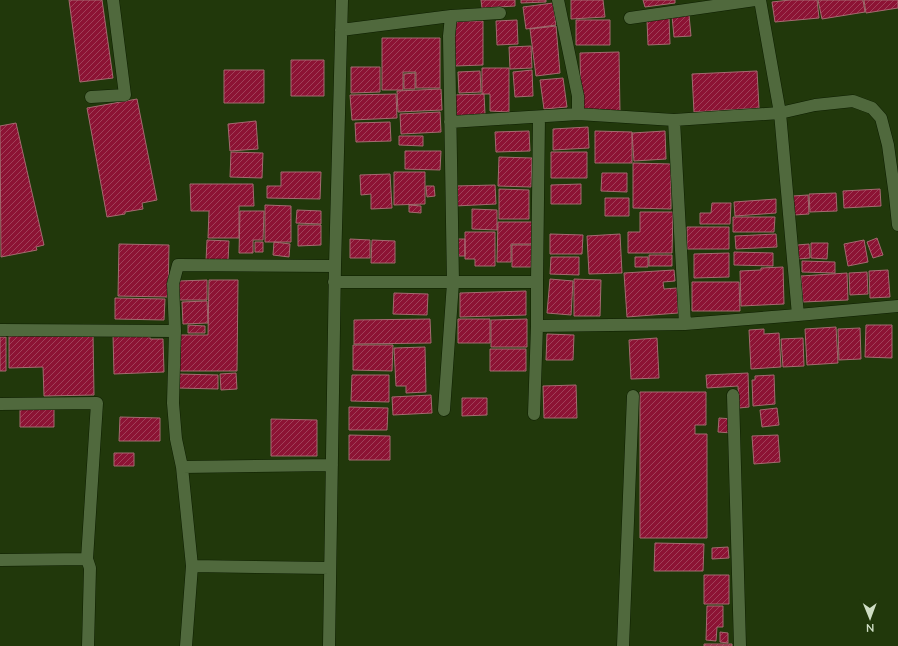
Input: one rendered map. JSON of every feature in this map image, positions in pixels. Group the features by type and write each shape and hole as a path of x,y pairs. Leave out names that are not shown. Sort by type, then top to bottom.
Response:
{"street":[{"path":"91,97 125,95 113,0"},
{"path":"329,646 334,282 342,0"},
{"path":"558,0 578,96 578,114"},
{"path":"630,18 755,0"},
{"path":"760,0 780,113 798,315"},
{"path":"341,30 451,16 500,13"},
{"path":"444,410 453,282 449,36 451,16"},
{"path":"450,122 578,114 674,120 780,113 815,105 853,101 872,108 881,118 888,145 898,226"},
{"path":"534,414 537,326 536,282 539,117"},
{"path":"674,120 685,324"},
{"path":"186,646 192,566 182,467 176,439 173,403 175,331 173,284 178,265 335,266"},
{"path":"334,282 536,282"},
{"path":"537,326 685,324 898,306"},
{"path":"0,330 175,331"},
{"path":"622,646 633,396"},
{"path":"733,396 740,646"},
{"path":"0,404 97,403 87,559 90,568 88,646"},
{"path":"182,467 332,465"},
{"path":"0,560 87,559"},
{"path":"192,566 330,568"}],"building":[{"path":"69,0 102,0 113,78 80,82"},
{"path":"481,0 515,0 515,6 482,8"},
{"path":"521,0 546,0 546,2 521,3"},
{"path":"571,0 603,0 605,17 571,19"},
{"path":"643,0 675,0 675,3 645,7"},
{"path":"817,0 819,18 775,22 772,2"},
{"path":"818,0 863,0 865,12 822,19"},
{"path":"864,0 898,0 898,8 866,13"},
{"path":"553,3 556,25 526,29 523,7"},
{"path":"689,15 691,36 674,37 672,16"},
{"path":"669,18 670,44 648,45 647,20"},
{"path":"517,20 518,44 497,45 496,21"},
{"path":"576,20 610,20 610,45 576,45"},
{"path":"454,21 483,21 483,65 455,66"},
{"path":"556,26 560,73 536,76 530,29"},
{"path":"382,38 440,38 440,88 416,88 416,72 403,72 403,90 382,90"},
{"path":"531,46 532,68 510,69 509,47"},
{"path":"619,52 620,113 581,113 580,53"},
{"path":"291,60 324,60 324,96 291,96"},
{"path":"351,67 380,67 380,92 351,93"},
{"path":"482,68 509,68 509,112 490,111 490,94 482,94"},
{"path":"224,70 264,70 264,103 224,103"},
{"path":"532,70 533,96 515,97 513,72"},
{"path":"480,71 481,92 459,93 458,72"},
{"path":"757,71 759,108 694,112 692,74"},
{"path":"415,73 415,89 404,89 404,74"},
{"path":"563,78 567,107 544,109 540,80"},
{"path":"441,89 442,110 398,112 397,91"},
{"path":"396,94 397,118 352,120 350,95"},
{"path":"484,94 485,114 454,116 453,95"},
{"path":"137,99 157,200 142,203 143,209 107,217 87,108"},
{"path":"440,112 441,132 401,134 400,114"},
{"path":"256,121 258,149 230,151 228,124"},
{"path":"390,122 391,141 356,142 355,123"},
{"path":"16,123 44,245 36,247 37,250 1,257 0,126"},
{"path":"588,127 589,148 553,150 553,129"},
{"path":"529,131 530,151 496,152 495,132"},
{"path":"595,131 632,132 632,163 595,163"},
{"path":"665,131 666,159 634,161 632,133"},
{"path":"399,136 423,136 423,146 399,145"},
{"path":"405,151 441,151 440,170 405,169"},
{"path":"231,152 263,153 262,178 230,177"},
{"path":"551,152 587,152 587,178 551,178"},
{"path":"499,157 532,158 531,187 498,186"},
{"path":"633,163 671,164 671,209 633,208"},
{"path":"281,172 321,172 320,199 267,198 267,186 281,186"},
{"path":"394,172 425,172 425,204 394,205"},
{"path":"602,173 627,173 627,192 601,191"},
{"path":"390,174 392,208 371,209 371,194 361,195 360,175"},
{"path":"190,184 253,184 254,206 239,206 239,238 208,238 209,211 191,211"},
{"path":"581,184 581,204 551,204 551,185"},
{"path":"495,185 496,204 455,206 455,186"},
{"path":"426,186 434,186 435,196 427,197"},
{"path":"499,189 529,190 529,219 499,219"},
{"path":"880,189 881,206 844,208 843,191"},
{"path":"836,193 837,211 810,212 809,194"},
{"path":"808,195 809,214 794,215 793,196"},
{"path":"605,198 629,198 629,216 605,216"},
{"path":"776,199 776,213 735,216 734,202"},
{"path":"712,203 731,203 730,224 700,224 700,213 711,213"},
{"path":"265,205 291,206 291,242 265,242"},
{"path":"409,205 421,206 421,213 409,212"},
{"path":"472,209 497,210 497,230 472,229"},
{"path":"297,210 321,211 321,224 296,223"},
{"path":"240,211 264,211 263,240 253,240 253,253 239,253"},
{"path":"640,212 673,212 672,253 628,253 628,232 640,232"},
{"path":"733,217 775,217 774,232 733,232"},
{"path":"498,222 533,222 532,244 511,244 511,262 497,262"},
{"path":"298,225 321,225 321,245 298,246"},
{"path":"687,227 729,227 729,249 687,249"},
{"path":"465,232 495,232 495,266 475,266 475,259 465,259"},
{"path":"550,234 583,235 582,254 550,254"},
{"path":"620,234 622,273 589,274 587,236"},
{"path":"776,234 777,247 736,249 735,236"},
{"path":"877,238 883,255 873,258 867,242"},
{"path":"350,239 370,240 370,258 350,258"},
{"path":"455,239 465,239 465,256 455,256"},
{"path":"207,240 229,241 228,261 206,261"},
{"path":"372,240 395,241 395,263 371,263"},
{"path":"864,240 868,262 848,266 844,244"},
{"path":"255,242 263,242 263,252 255,252"},
{"path":"274,242 290,244 289,257 273,255"},
{"path":"811,243 828,243 827,259 811,258"},
{"path":"119,244 169,245 168,297 118,296"},
{"path":"809,244 810,258 798,259 797,245"},
{"path":"512,245 532,245 531,267 512,267"},
{"path":"734,252 773,253 773,266 734,265"},
{"path":"729,253 729,277 694,278 694,254"},
{"path":"649,255 672,255 672,266 649,266"},
{"path":"551,257 579,257 579,275 550,274"},
{"path":"635,257 648,257 648,267 635,267"},
{"path":"802,261 835,262 835,273 802,272"},
{"path":"783,267 784,304 741,306 740,271"},
{"path":"674,270 675,281 663,282 664,289 677,288 678,313 627,317 624,273"},
{"path":"888,270 890,297 870,298 869,271"},
{"path":"867,272 868,294 850,295 849,273"},
{"path":"847,273 848,300 803,302 801,276"},
{"path":"550,279 573,281 571,315 547,313"},
{"path":"574,279 601,280 600,316 574,316"},
{"path":"207,280 207,300 179,300 179,281"},
{"path":"209,280 238,280 237,371 178,371 179,335 208,335"},
{"path":"692,282 739,282 740,311 692,311"},
{"path":"526,291 526,315 460,317 460,293"},
{"path":"394,293 428,294 427,315 393,314"},
{"path":"115,298 165,299 164,320 115,319"},
{"path":"207,301 208,323 183,324 182,302"},
{"path":"430,319 431,343 354,344 354,320"},
{"path":"458,319 490,319 490,343 458,343"},
{"path":"527,319 527,347 491,347 491,320"},
{"path":"188,325 205,326 205,333 188,333"},
{"path":"866,325 892,325 892,358 865,357"},
{"path":"836,327 838,363 807,365 805,329"},
{"path":"860,328 861,359 839,360 838,329"},
{"path":"764,329 764,334 779,333 781,367 751,369 749,330"},
{"path":"150,333 150,339 163,339 164,372 114,374 113,335"},
{"path":"93,334 94,395 44,396 43,367 9,368 9,336"},
{"path":"547,334 574,335 573,360 546,360"},
{"path":"0,337 6,337 6,371 0,371"},
{"path":"657,338 659,378 631,379 629,340"},
{"path":"803,338 804,366 783,367 781,339"},
{"path":"353,345 393,345 392,371 353,370"},
{"path":"425,347 426,392 406,393 406,386 396,386 394,348"},
{"path":"490,349 526,349 526,371 490,371"},
{"path":"236,373 237,389 221,390 220,374"},
{"path":"748,373 749,407 739,408 738,386 707,388 706,375"},
{"path":"178,374 218,375 218,389 178,388"},
{"path":"352,375 389,375 389,402 351,401"},
{"path":"774,375 775,404 753,406 752,380 755,380 755,376"},
{"path":"576,385 577,418 544,418 543,386"},
{"path":"640,392 706,392 706,425 695,425 695,434 707,434 707,538 640,538"},
{"path":"431,395 432,413 393,415 392,397"},
{"path":"462,398 487,398 487,415 462,416"},
{"path":"54,407 54,427 20,427 20,408"},
{"path":"349,407 388,408 387,430 349,430"},
{"path":"777,408 779,425 762,427 760,410"},
{"path":"120,417 160,418 160,441 119,441"},
{"path":"719,418 733,419 732,433 718,432"},
{"path":"271,419 317,420 317,456 271,456"},
{"path":"349,435 390,436 390,460 349,460"},
{"path":"778,435 780,462 754,464 752,436"},
{"path":"114,453 134,453 134,466 114,466"},
{"path":"655,543 704,544 703,571 654,571"},
{"path":"728,547 729,558 712,559 712,548"},
{"path":"704,575 729,575 729,604 704,604"},
{"path":"707,606 723,606 723,627 717,627 716,641 706,640"},
{"path":"720,632 728,633 728,643 720,642"},
{"path":"704,644 732,644 732,646 704,646"}]}
